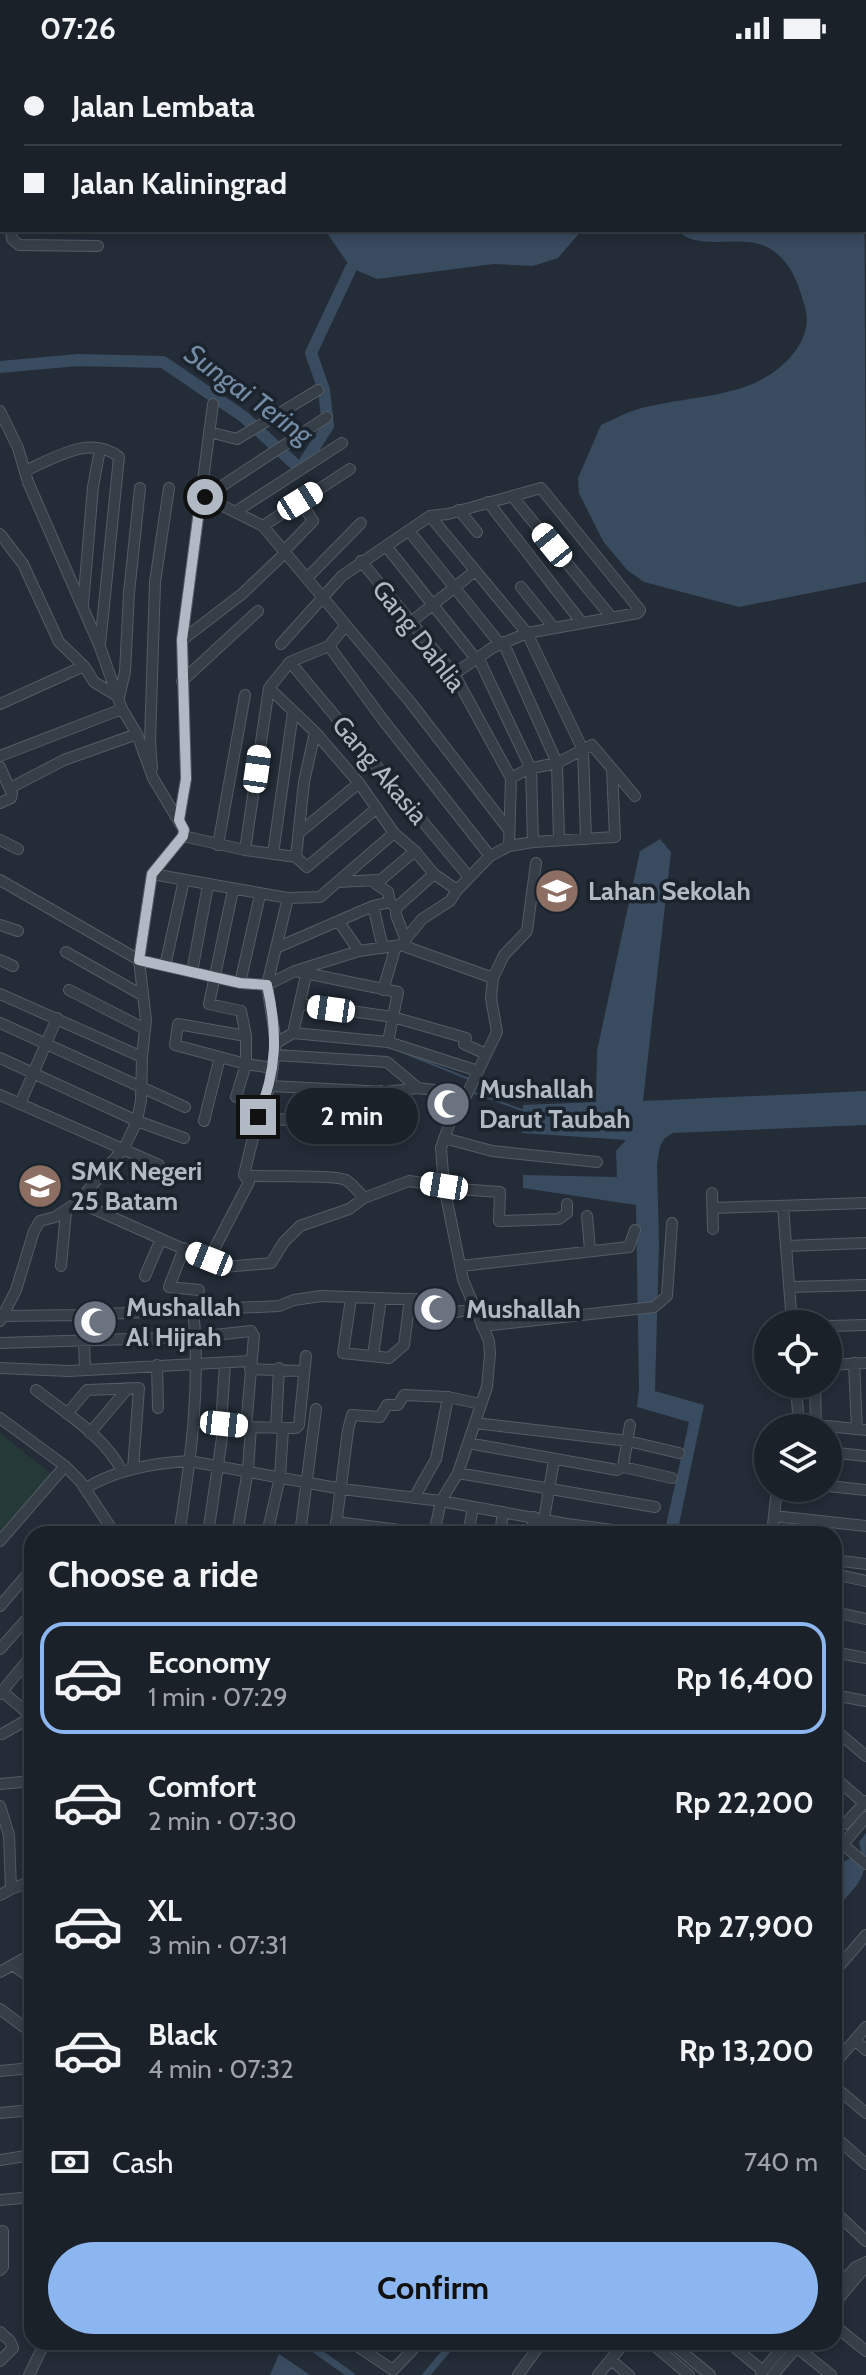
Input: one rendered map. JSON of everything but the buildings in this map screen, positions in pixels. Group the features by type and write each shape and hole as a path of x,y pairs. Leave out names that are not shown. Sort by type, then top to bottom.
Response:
{"street":[{"path":"11,232 13,242 19,245 98,246"},
{"path":"209,432 237,439 318,390"},
{"path":"179,820 186,779 182,640 213,404"},
{"path":"0,411 153,778 184,830 183,836 152,874 139,960 145,1029 137,1121 124,1148 78,1202 66,1211 40,1221 16,1290 1,1318"},
{"path":"203,496 327,417"},
{"path":"235,512 342,443"},
{"path":"25,471 78,447 113,452 120,460 100,647"},
{"path":"83,607 93,487 100,449"},
{"path":"263,526 350,469"},
{"path":"121,703 140,488"},
{"path":"153,778 150,742 155,582 169,488"},
{"path":"281,644 342,576 430,516 541,488 639,606 638,613 527,633 501,643 454,674"},
{"path":"203,496 263,526 286,551 411,703 509,830"},
{"path":"512,496 612,618"},
{"path":"182,640 242,594 313,521 300,501"},
{"path":"488,502 582,623"},
{"path":"459,510 477,532"},
{"path":"430,516 527,633 583,750 586,839"},
{"path":"307,578 361,523"},
{"path":"409,531 501,643 557,763 559,840"},
{"path":"0,534 28,574 59,642 84,666 94,682 121,703"},
{"path":"386,546 477,658 531,769 533,842"},
{"name":"Gang Dahlia","path":"361,561 454,674 511,778"},
{"path":"411,622 475,571"},
{"path":"521,587 554,628"},
{"path":"182,681 258,611"},
{"path":"245,850 269,688 290,662 329,646 346,625"},
{"path":"329,646 490,856"},
{"name":"Gang Akasia","path":"290,662 469,877"},
{"path":"0,704 84,666"},
{"path":"269,688 315,732 359,783 394,833 415,851 434,874 457,890"},
{"path":"218,845 245,695"},
{"path":"0,756 121,703"},
{"path":"273,854 293,712"},
{"path":"296,857 304,782 315,732"},
{"path":"10,788 64,760 137,734"},
{"path":"509,846 511,778 531,769 557,763 592,745 635,796"},
{"path":"0,768 10,788 11,798 0,803"},
{"path":"383,990 401,943 422,919 450,901 490,856 509,846 533,842 615,837 612,769"},
{"path":"299,833 359,783"},
{"path":"183,836 218,845 296,857 307,867 377,808"},
{"path":"152,874 260,895 320,897 394,833"},
{"path":"0,840 18,849"},
{"path":"376,884 415,851"},
{"path":"435,1526 441,1501 458,1473 487,1387 490,1354 489,1341 465,1288 440,1158 450,1122 497,1032 491,998 493,978 504,955 527,931 536,863"},
{"path":"276,948 373,906 393,905 434,874"},
{"path":"0,880 139,960 240,983 267,985 359,951 401,943 493,978"},
{"path":"165,966 184,880"},
{"path":"338,882 377,880 376,884 388,892 393,905 401,943"},
{"path":"192,972 208,885"},
{"path":"233,890 209,1004 241,1011 246,1036 246,1064 236,1097"},
{"path":"240,983 260,895"},
{"path":"209,1259 249,1182 244,1175 258,1117 270,1086 276,1049 267,985 288,898"},
{"path":"373,906 383,948"},
{"path":"339,922 359,951"},
{"path":"0,925 18,931"},
{"path":"66,952 142,995"},
{"path":"0,960 13,966"},
{"path":"300,973 398,992 388,1042"},
{"path":"276,1049 293,1033 300,1004 300,973"},
{"path":"69,990 145,1029"},
{"path":"0,994 142,1057"},
{"path":"300,1004 393,1017 466,1038 464,1044 486,1054"},
{"path":"20,1104 57,1018"},
{"path":"0,1023 185,1107"},
{"path":"246,1036 178,1024 175,1045 273,1068"},
{"path":"293,1033 388,1042 478,1071"},
{"path":"276,1049 387,1062 418,1088"},
{"path":"204,1121 220,1057"},
{"path":"0,1058 137,1121 184,1138"},
{"path":"270,1086 381,1091 418,1088 467,1094"},
{"path":"258,1117 372,1129 381,1091"},
{"path":"0,1095 159,1165"},
{"path":"444,1138 492,1151 597,1162"},
{"path":"244,1175 266,1178 335,1177 347,1181 364,1198"},
{"path":"78,1202 224,1267 271,1263 284,1242 304,1222 349,1209 364,1198 409,1181 500,1192 499,1221 559,1219 567,1213 567,1204"},
{"path":"712,1193 713,1229"},
{"path":"713,1208 866,1203"},
{"path":"783,1206 791,1310"},
{"path":"61,1266 66,1211"},
{"path":"587,1216 590,1250"},
{"path":"482,1326 654,1307 667,1296 672,1223"},
{"path":"461,1266 629,1247 635,1230"},
{"path":"145,1276 161,1239"},
{"path":"787,1246 866,1243"},
{"path":"184,1248 169,1287 199,1290"},
{"path":"790,1287 866,1285"},
{"path":"1,1318 279,1306 321,1296 437,1301 456,1312 474,1309"},
{"path":"351,1298 343,1353 389,1358 404,1345 410,1299"},
{"path":"373,1356 381,1298"},
{"path":"180,1526 198,1364 193,1309"},
{"path":"83,1315 85,1370"},
{"path":"842,1326 866,1325"},
{"path":"0,1343 196,1337 251,1331 254,1336 250,1365 248,1470 238,1526"},
{"path":"194,1421 294,1429 299,1425 306,1356"},
{"path":"842,1427 862,1429 860,1363"},
{"path":"209,1526 222,1424 225,1364"},
{"path":"0,1368 85,1370 225,1364 304,1371"},
{"path":"157,1365 158,1408"},
{"path":"269,1526 280,1477 279,1368"},
{"path":"90,1433 128,1388"},
{"path":"67,1414 87,1390 139,1388 127,1470"},
{"path":"36,1390 90,1433 127,1470"},
{"path":"336,1526 352,1415 382,1417 387,1405 398,1405 404,1395 448,1397 481,1404"},
{"path":"414,1498 436,1459 448,1397"},
{"path":"301,1526 316,1409"},
{"path":"0,1418 65,1466 86,1488 110,1526"},
{"path":"475,1423 628,1441 679,1453"},
{"path":"623,1467 630,1425"},
{"path":"468,1443 617,1470 623,1467 672,1478"},
{"path":"842,1453 866,1456"},
{"path":"535,1526 549,1489 554,1460"},
{"path":"86,1488 108,1475 127,1470 189,1461 342,1489 441,1501 539,1518 559,1526"},
{"path":"0,1541 65,1466"},
{"path":"458,1473 655,1507"},
{"path":"842,1487 866,1490"},
{"path":"773,1526 776,1502"},
{"path":"469,1526 473,1507"},
{"path":"501,1526 503,1512"},
{"path":"774,1516 865,1522"},
{"path":"336,1522 368,1526"},
{"path":"842,1561 866,1564"},
{"path":"842,1576 866,1581"},
{"path":"0,1606 24,1578"},
{"path":"842,1614 866,1619"},
{"path":"0,1649 24,1622"},
{"path":"842,1654 866,1658"},
{"path":"24,1665 1,1692 24,1711"},
{"path":"861,1700 866,1709"},
{"path":"2,1734 24,1722"},
{"path":"842,1736 866,1756"},
{"path":"0,1784 24,1782"},
{"path":"842,1783 865,1802 845,1824"},
{"path":"0,1806 9,1835 11,1889"},
{"path":"842,1838 866,1817"},
{"path":"842,1844 866,1864"},
{"path":"0,1895 24,1884"},
{"path":"842,1963 866,1935"},
{"path":"0,1972 24,1959"},
{"path":"14,1966 24,1973"},
{"path":"0,2009 24,2027"},
{"path":"842,2055 866,2027"},
{"path":"855,2040 866,2050"},
{"path":"0,2058 12,2070"},
{"path":"0,2071 24,2069"},
{"path":"842,2093 866,2113"},
{"path":"0,2113 24,2111"},
{"path":"842,2146 866,2164"},
{"path":"0,2160 24,2156"},
{"path":"0,2200 24,2198"},
{"path":"842,2218 866,2241"},
{"path":"0,2270 3,2267 3,2231"},
{"path":"842,2285 856,2267 866,2262"},
{"path":"0,2332 13,2348 0,2361"},
{"path":"842,2332 866,2351"},
{"path":"29,2375 41,2350"},
{"path":"362,2350 393,2370 412,2350"},
{"path":"518,2375 536,2350"},
{"path":"598,2375 619,2350"},
{"path":"660,2350 687,2373 692,2360"},
{"path":"680,2350 710,2375"},
{"path":"738,2350 766,2374 788,2350"},
{"path":"802,2350 831,2375"},
{"path":"611,2360 629,2375"}],"shaded area":[{"path":"0,1433 55,1477 1,1532 0,1531"}],"water":[{"path":"326,232 580,232 558,258 533,266 494,264 377,279 351,268"},
{"path":"681,232 865,232 866,582 739,607 644,582 627,570 603,541 579,493 578,478 601,425 635,410 722,393 763,379 796,350 805,334 806,310 799,289 794,276 775,252 751,242 698,241"},
{"path":"660,839 671,852 643,1101 866,1091 866,1125 673,1133 660,1146 657,1164 659,1245 655,1391 704,1405 679,1526 666,1526 689,1422 637,1407 636,1205 523,1188 523,1175 617,1177 616,1151 626,1140 522,1133 523,1105 596,1102 597,1051 640,851"},
{"path":"866,1833 862,1877 842,1902 842,1863 861,1851 859,1842"},
{"path":"279,2354 310,2375 270,2375"}],"waterway":[{"name":"Sungai Tering","path":"0,367 78,360 163,362 244,417 300,469 328,426 324,390 311,353 351,268"},
{"path":"402,1052 469,1079"},
{"path":"472,1092 522,1110"},
{"path":"315,2350 351,2375"},
{"path":"426,2375 447,2350"}],"place":[{"name":"Lahan Sekolah","path":"557,891"},
{"name":"Mushallah Darut Taubah","path":"448,1104"},
{"name":"SMK Negeri 25 Batam","path":"40,1186"},
{"name":"Mushallah","path":"435,1309"},
{"name":"Mushallah Al Hijrah","path":"95,1322"}],"route":[{"path":"205,497 201,495 182,640 186,779 179,820 184,830 183,836 152,874 139,960 240,983 267,985 276,1043 270,1086 258,1117"}]}
